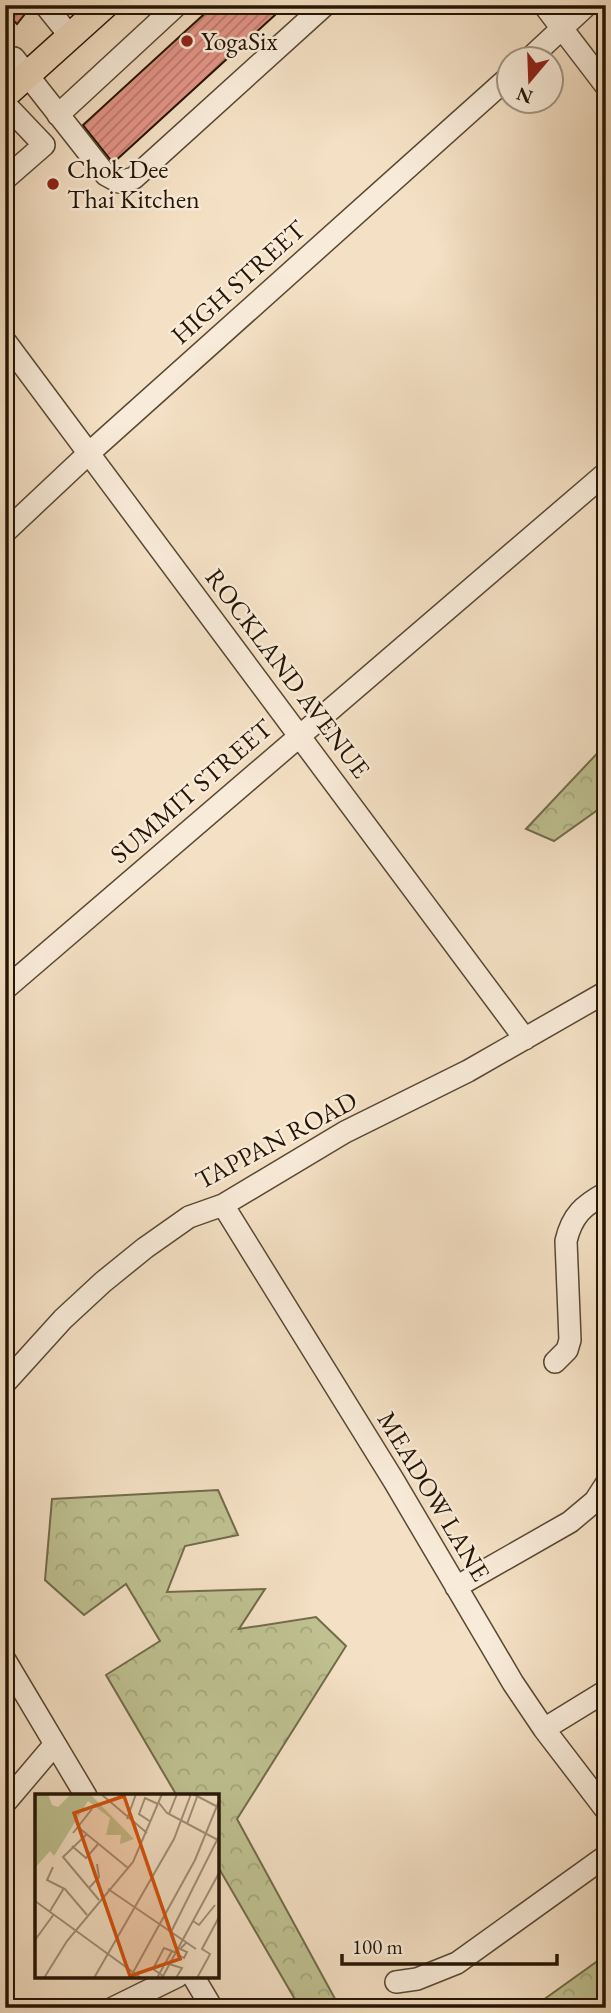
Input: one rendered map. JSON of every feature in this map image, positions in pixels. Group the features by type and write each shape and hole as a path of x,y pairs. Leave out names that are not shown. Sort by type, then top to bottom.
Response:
{"main road":[{"path":"5,94 13,62 70,36 104,5"}],"street":[{"path":"45,5 70,36"},
{"path":"58,115 177,5"},
{"path":"13,62 106,175 120,182 134,178 325,5"},
{"path":"544,5 606,86"},
{"path":"543,46 587,5"},
{"name":"HIGH STREET","path":"5,532 88,454 496,88"},
{"path":"5,104 44,145 5,179"},
{"name":"ROCKLAND AVENUE","path":"5,341 525,1039"},
{"name":"SUMMIT STREET","path":"5,989 606,473"},
{"name":"TAPPAN ROAD","path":"5,1383 63,1319 103,1282 189,1217 223,1205 345,1132 468,1071 606,992"},
{"path":"555,1362 567,1350 570,1340 566,1241 569,1226 586,1204 606,1193"},
{"name":"MEADOW LANE","path":"223,1205 394,1481 513,1683 544,1729 606,1810"},
{"path":"456,1587 570,1522 595,1502 606,1484"},
{"path":"5,1660 85,1794"},
{"path":"544,1729 606,1691"},
{"path":"5,1803 55,1744"},
{"path":"396,1982 417,1979 457,1963 606,1856"},
{"path":"113,2008 173,1978"},
{"path":"194,1978 212,2008"}],"green space":[{"path":"606,744 606,804 554,841 526,829"},
{"path":"218,1490 238,1535 185,1546 167,1592 265,1589 239,1629 316,1617 346,1646 237,1819 340,2008 300,2008 219,1868 219,1794 176,1794 106,1675 160,1641 126,1584 84,1615 45,1580 52,1499"},
{"path":"606,1955 606,2008 532,2008"}],"building":[{"path":"5,5 32,5 17,24 5,12"},
{"path":"214,5 286,5 113,163 83,125"}],"place":[{"name":"YogaSix","path":"187,41"},
{"name":"Chok Dee Thai Kitchen","path":"53,184"}]}
